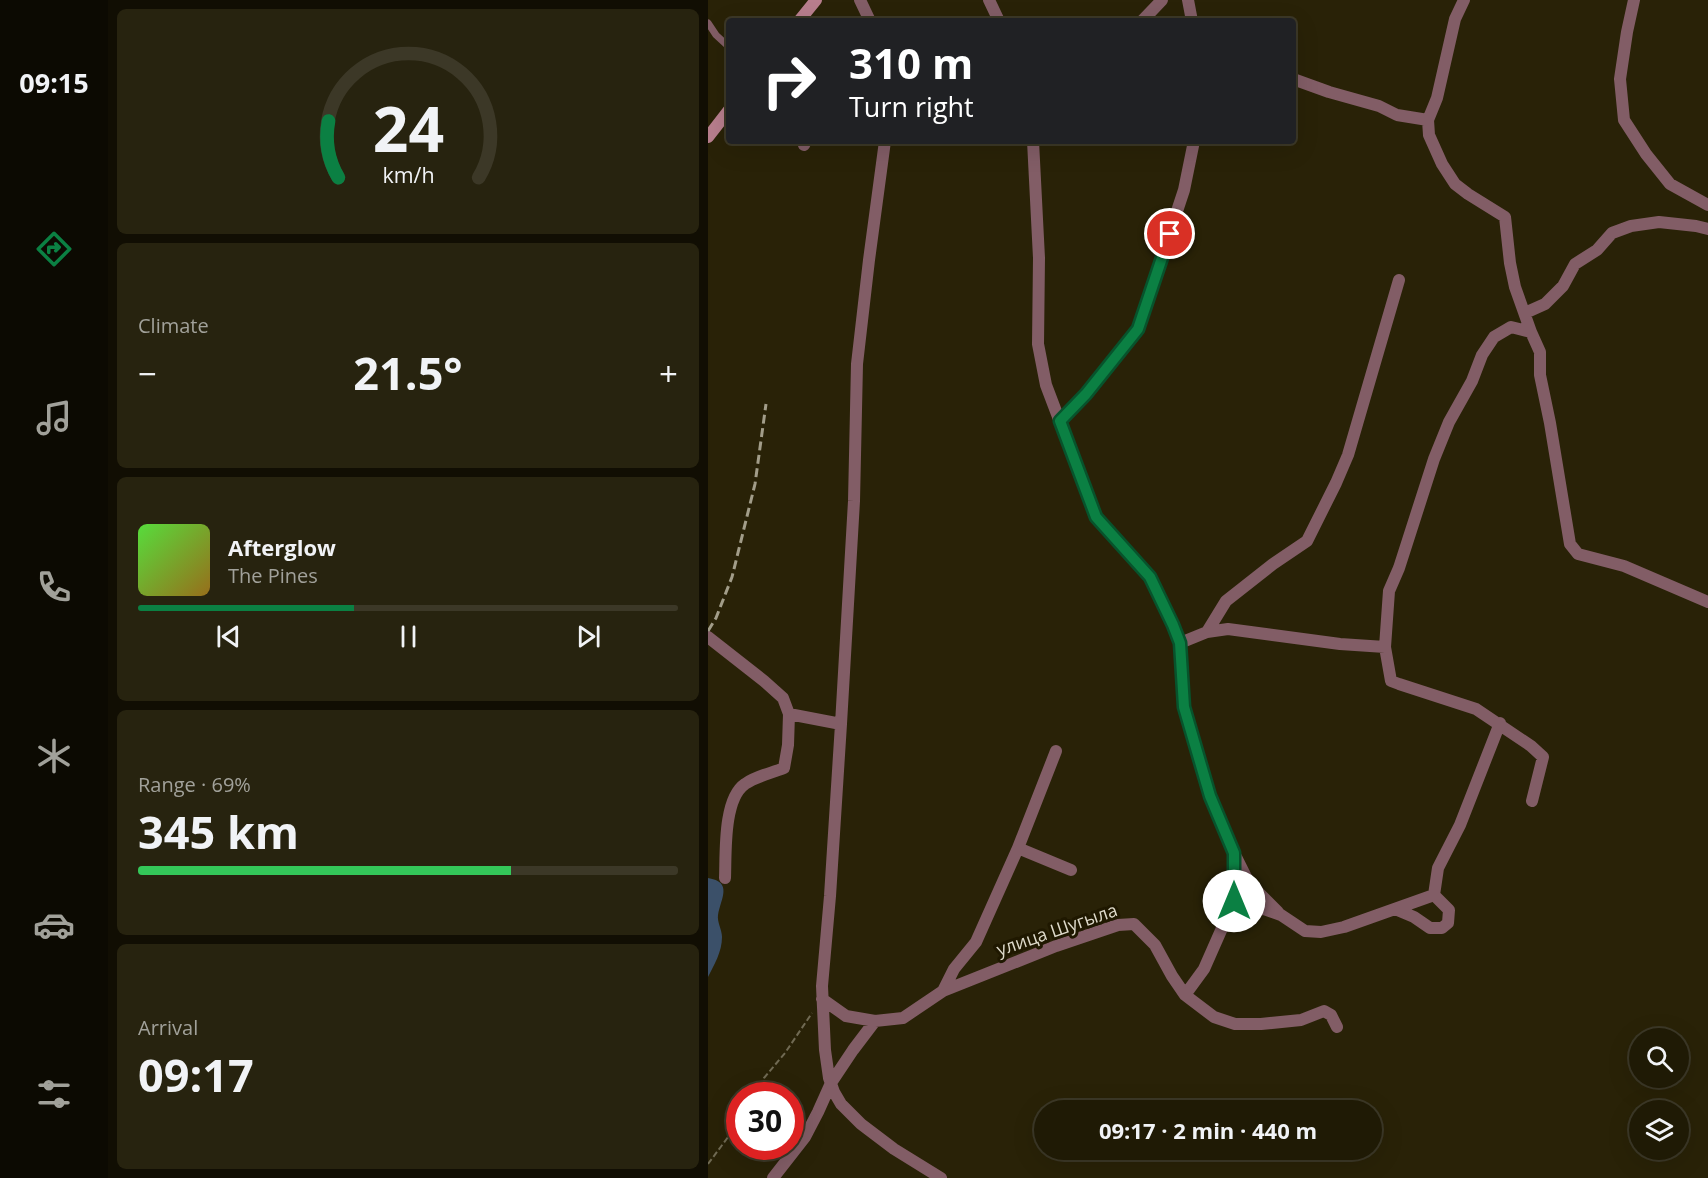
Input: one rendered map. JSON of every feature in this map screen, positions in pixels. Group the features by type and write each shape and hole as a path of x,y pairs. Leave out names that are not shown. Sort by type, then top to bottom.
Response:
{"main road":[{"path":"801,18 816,0"},
{"path":"708,137 726,114"}],"street":[{"path":"860,0 867,18"},
{"path":"989,0 998,18"},
{"path":"1145,18 1162,0"},
{"path":"1188,0 1191,18"},
{"path":"1464,0 1455,19 1437,98 1428,120 1429,135 1442,164 1455,184 1505,217 1515,287 1540,352 1540,375 1570,544 1578,554 1624,566 1708,602"},
{"path":"1634,0 1620,79 1624,120 1646,154 1670,184 1708,205"},
{"path":"1296,80 1379,106 1397,115 1428,120"},
{"path":"885,144 857,364 854,501 822,999 825,1050 831,1083 841,1104 861,1124 894,1149 941,1178"},
{"path":"1033,144 1039,258 1038,344 1046,385 1096,517 1150,577 1173,625 1180,643 1184,707 1210,796 1234,853 1250,883 1281,915 1305,931 1321,932 1344,927 1434,895"},
{"path":"1060,421 1086,394 1138,329 1184,190 1193,144"},
{"path":"1525,313 1545,304 1563,286 1575,264 1597,250 1612,233 1631,226 1659,222 1696,225 1708,229"},
{"path":"1207,632 1226,601 1307,541 1348,455 1400,280"},
{"path":"1532,332 1511,327 1494,337 1449,422 1389,591 1385,647 1391,681 1476,709 1500,723 1543,757 1532,801"},
{"path":"1180,643 1207,632 1228,629 1340,644 1385,647"},
{"path":"708,637 783,698 789,714 788,745 784,768 743,785 731,803 725,878"},
{"path":"789,714 841,724"},
{"path":"1434,895 1438,868 1460,825 1500,723"},
{"path":"943,991 954,969 976,942 1018,848 1056,751"},
{"path":"1018,848 1071,870"},
{"path":"1185,995 1204,969 1234,901 1234,853"},
{"path":"1395,909 1414,917 1430,928 1442,928 1448,922 1449,910 1434,895"},
{"path":"1222,930 1238,914 1252,910 1264,909 1281,915"},
{"name":"улица Шугыла","path":"822,999 846,1016 874,1021 903,1018 943,991 1046,950 1118,925 1134,924 1155,945 1185,995 1214,1017 1235,1024 1261,1024 1301,1020 1324,1011 1331,1015 1337,1027"},
{"path":"804,1138 831,1083 874,1021"},
{"path":"773,1178 787,1160"},
{"path":"784,1178 789,1160"}],"lane":[{"path":"708,23 726,44"}],"path":[{"path":"762,1082 822,999"},
{"path":"708,1164 726,1140"}],"water":[{"path":"708,878 721,883 724,892 718,918 722,943 708,977"}],"railway":[{"path":"708,631 716,618 732,577 755,484 766,404"}],"route":[{"path":"1170,234 1138,329 1086,394 1060,421 1096,517 1150,577 1180,643 1184,707 1210,796 1234,853 1234,901"}]}
